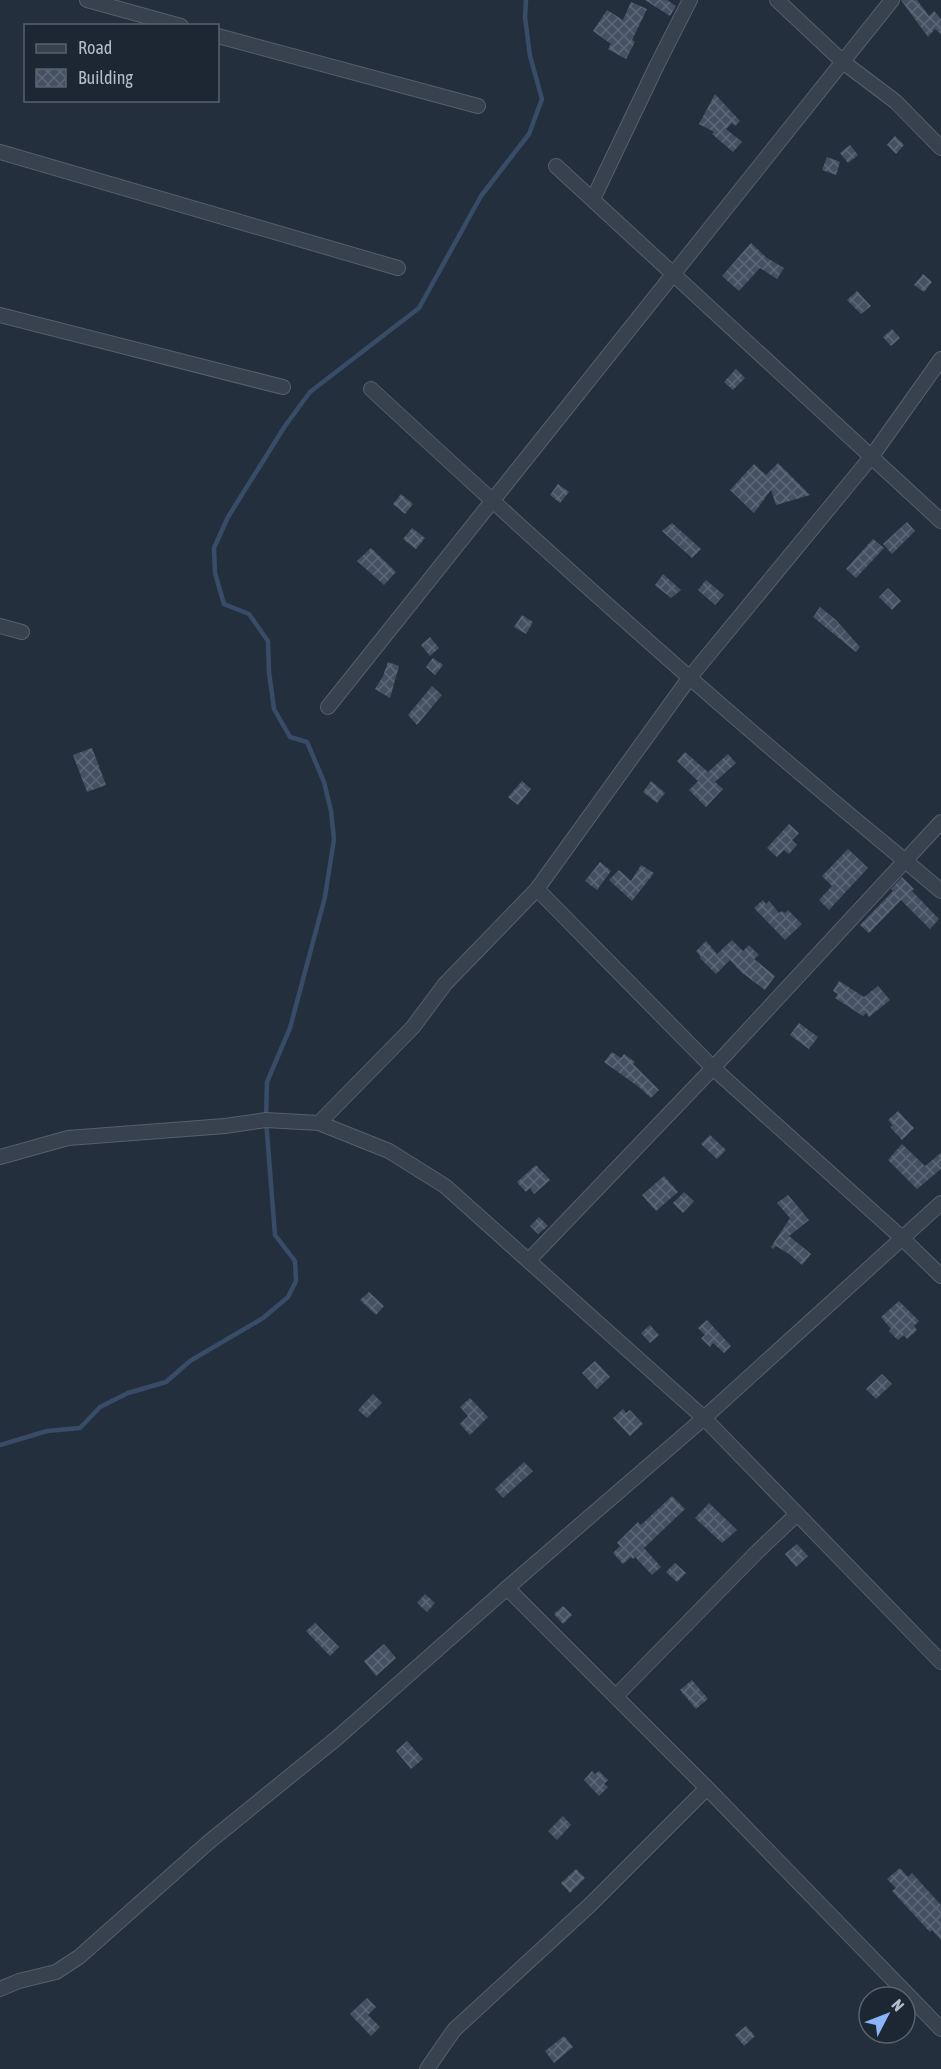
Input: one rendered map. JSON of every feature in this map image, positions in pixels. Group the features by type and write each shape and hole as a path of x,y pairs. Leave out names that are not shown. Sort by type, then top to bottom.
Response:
{"street":[{"path":"87,0 174,24"},
{"path":"593,199 690,0"},
{"path":"777,0 843,62 897,102 941,148"},
{"path":"328,706 892,0"},
{"path":"219,36 478,106"},
{"path":"0,152 398,268"},
{"path":"556,166 941,521"},
{"path":"0,315 283,387"},
{"path":"319,1123 413,1028 446,984 537,889 690,677 872,456 941,359"},
{"path":"371,388 492,501 690,677 818,789 941,891"},
{"path":"0,626 22,632"},
{"path":"529,1260 713,1068 941,822"},
{"path":"537,889 713,1068 941,1276"},
{"path":"0,1157 68,1138 225,1126 266,1120 319,1123 389,1151 445,1185 704,1418 941,1662"},
{"path":"0,1989 19,1981 56,1972 79,1957 210,1841 337,1738 704,1418 941,1203"},
{"path":"615,1696 797,1514"},
{"path":"507,1588 707,1788 941,2029"},
{"path":"427,2069 454,2030 591,1904 707,1788"}],"building":[{"path":"645,0 667,0 676,6 670,16"},
{"path":"901,0 917,0 929,16 934,11 941,19 941,34 935,29 928,37"},
{"path":"631,2 647,9 632,40 635,42 626,59 608,49 611,44 593,31 607,10 623,20"},
{"path":"715,94 740,121 735,126 732,123 726,129 742,142 733,152 712,134 714,132 699,124"},
{"path":"895,136 904,145 896,154 887,145"},
{"path":"850,145 858,155 848,163 840,153"},
{"path":"827,157 840,162 836,175 822,170"},
{"path":"751,243 767,258 784,268 777,279 760,268 739,291 722,276"},
{"path":"923,274 932,282 924,292 914,285"},
{"path":"857,291 871,306 861,314 847,300"},
{"path":"892,329 900,338 891,346 883,337"},
{"path":"736,369 745,378 733,390 724,382"},
{"path":"778,463 810,495 776,505 771,490 754,513 730,490 754,464 766,475"},
{"path":"558,484 569,492 560,503 550,495"},
{"path":"401,494 413,504 405,514 393,504"},
{"path":"907,522 915,531 892,554 883,544"},
{"path":"672,523 701,549 692,558 662,531"},
{"path":"412,528 425,538 416,549 403,539"},
{"path":"873,539 884,548 856,578 846,569"},
{"path":"371,548 396,572 384,585 357,561"},
{"path":"663,574 681,590 671,598 655,585"},
{"path":"706,580 724,595 715,605 698,590"},
{"path":"888,588 901,601 892,610 879,597"},
{"path":"820,607 836,620 860,647 856,652 813,617"},
{"path":"522,615 533,622 526,634 514,627"},
{"path":"430,637 439,648 430,656 421,645"},
{"path":"433,658 443,665 435,675 426,667"},
{"path":"388,662 399,666 390,698 375,689"},
{"path":"432,686 442,695 417,725 408,715"},
{"path":"92,748 106,785 87,792 73,755"},
{"path":"685,752 708,772 728,754 736,763 715,782 723,789 706,807 689,790 698,781 677,761"},
{"path":"522,781 531,789 518,805 508,797"},
{"path":"651,781 665,793 657,803 643,792"},
{"path":"789,824 799,833 792,840 797,845 789,854 784,850 777,857 767,848"},
{"path":"848,849 868,868 829,910 819,900 832,886 822,876"},
{"path":"600,862 611,871 597,890 585,881"},
{"path":"641,865 654,873 632,901 609,880 619,870 631,881"},
{"path":"902,877 939,919 930,929 901,900 869,933 860,925 893,891 891,889"},
{"path":"763,900 766,904 769,901 779,913 782,911 785,913 788,910 802,924 785,940 754,908"},
{"path":"732,940 743,951 749,945 759,955 754,959 775,976 765,990 741,972 730,960 716,974 696,951 706,941 717,954"},
{"path":"839,981 864,997 878,986 890,1000 869,1017 866,1013 863,1016 835,998 838,994 833,991"},
{"path":"799,1023 818,1037 809,1049 790,1035"},
{"path":"612,1052 621,1058 624,1054 635,1062 633,1064 659,1090 651,1098 604,1062"},
{"path":"898,1111 914,1128 902,1140 890,1127 893,1125 888,1120"},
{"path":"710,1135 726,1150 717,1159 701,1144"},
{"path":"902,1144 925,1166 941,1153 941,1169 917,1189 888,1160"},
{"path":"536,1165 550,1180 534,1194 530,1188 526,1192 517,1182"},
{"path":"664,1176 678,1192 656,1211 642,1195"},
{"path":"684,1192 694,1201 683,1213 673,1203"},
{"path":"788,1195 809,1220 789,1236 811,1254 802,1265 776,1246 773,1249 771,1247 790,1218 777,1203"},
{"path":"539,1217 548,1226 538,1234 530,1226"},
{"path":"369,1292 384,1306 376,1315 360,1300"},
{"path":"899,1301 919,1321 914,1326 917,1330 907,1339 904,1335 898,1340 889,1331 891,1329 881,1317"},
{"path":"707,1320 731,1346 724,1353 713,1343 710,1347 701,1338 705,1335 698,1328"},
{"path":"650,1325 659,1335 650,1343 641,1333"},
{"path":"595,1361 610,1377 597,1389 582,1373"},
{"path":"882,1374 892,1384 876,1399 866,1389"},
{"path":"373,1394 382,1403 367,1418 358,1410"},
{"path":"470,1398 488,1417 470,1435 460,1424 468,1416 460,1407"},
{"path":"623,1409 626,1413 630,1410 643,1424 630,1436 613,1418"},
{"path":"524,1462 533,1471 503,1498 495,1489"},
{"path":"672,1496 685,1509 644,1548 661,1567 652,1575 635,1557 633,1559 631,1557 623,1564 613,1553 620,1546 617,1543 638,1522 641,1525"},
{"path":"709,1503 737,1530 722,1543 695,1518"},
{"path":"797,1544 808,1556 796,1567 785,1554"},
{"path":"675,1563 686,1573 677,1582 666,1572"},
{"path":"425,1594 435,1603 427,1612 417,1603"},
{"path":"563,1606 572,1615 563,1624 554,1614"},
{"path":"315,1623 339,1647 330,1656 306,1631"},
{"path":"384,1644 396,1658 376,1676 364,1661"},
{"path":"692,1680 708,1699 696,1709 680,1690"},
{"path":"407,1741 423,1759 411,1769 396,1751"},
{"path":"592,1771 595,1774 599,1771 608,1780 604,1784 608,1787 599,1796 584,1780"},
{"path":"563,1816 571,1825 557,1840 548,1831"},
{"path":"900,1868 908,1877 912,1873 941,1905 941,1940 932,1930 930,1932 892,1891 896,1888 887,1879"},
{"path":"576,1869 585,1878 570,1893 561,1883"},
{"path":"367,1998 376,2007 368,2015 380,2027 371,2036 350,2014"},
{"path":"746,2026 755,2036 744,2046 735,2035"},
{"path":"564,2036 573,2047 554,2063 545,2051"}],"waterway":[{"path":"0,1445 47,1431 80,1428 100,1407 128,1393 166,1382 190,1361 263,1318 288,1297 296,1281 295,1261 275,1235 266,1120 267,1082 290,1028 325,897 334,839 331,811 324,782 307,742 290,737 274,709 268,641 249,614 224,604 215,573 214,548 228,517 285,426 310,392 419,308 481,196 529,134 542,99 530,56 525,17 526,0"}]}
